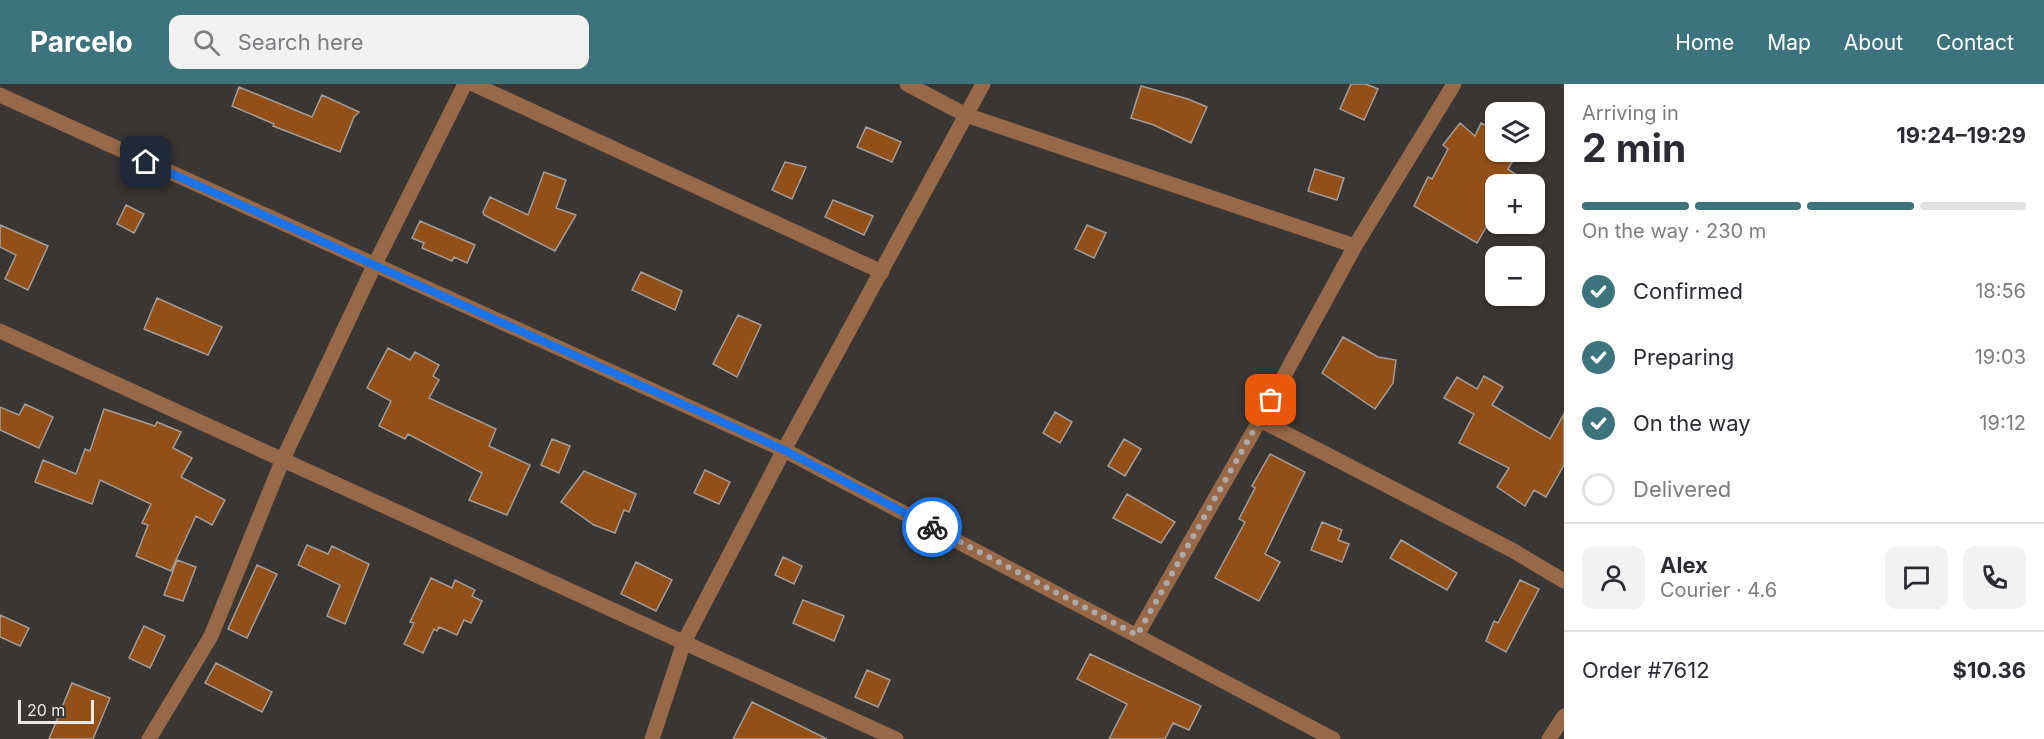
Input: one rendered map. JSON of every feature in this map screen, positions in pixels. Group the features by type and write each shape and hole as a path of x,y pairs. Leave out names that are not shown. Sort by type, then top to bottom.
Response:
{"street":[{"path":"149,739 211,636 283,459 374,266 465,84"},
{"path":"473,84 882,272"},
{"path":"907,84 966,115 1355,246"},
{"path":"652,739 684,642 784,450 983,84"},
{"path":"1137,635 1260,420 1355,246 1454,84"},
{"path":"0,95 784,450 1333,739"},
{"path":"0,331 896,739"},
{"path":"1260,420 1512,550 1564,582"},
{"path":"1549,739 1564,716"}],"building":[{"path":"1351,84 1366,84 1378,89 1364,120 1340,109"},
{"path":"1141,86 1188,99 1207,107 1191,143 1154,125 1131,118"},
{"path":"239,87 312,117 322,95 359,112 354,117 340,152 273,126 274,124 232,106"},
{"path":"1460,123 1475,136 1481,123 1485,125 1485,162 1512,162 1508,169 1515,174 1485,174 1485,229 1477,243 1414,206 1428,177 1432,179 1448,149 1443,145"},
{"path":"866,127 901,142 892,162 857,147"},
{"path":"785,162 806,167 792,199 772,190"},
{"path":"1315,169 1344,178 1337,200 1308,191"},
{"path":"544,172 566,180 556,208 576,215 555,251 484,215 483,212 490,197 528,215"},
{"path":"833,200 873,216 864,235 825,217"},
{"path":"126,205 144,214 134,233 117,224"},
{"path":"420,221 475,245 467,263 454,257 452,261 422,248 424,243 412,238"},
{"path":"0,225 48,246 28,290 5,279 16,255 0,247"},
{"path":"1087,225 1106,233 1094,258 1075,249"},
{"path":"641,272 682,291 675,310 632,290"},
{"path":"157,298 222,327 208,355 144,329"},
{"path":"738,315 761,325 737,377 713,364"},
{"path":"1343,337 1378,357 1396,360 1393,383 1375,409 1322,373"},
{"path":"388,348 410,360 415,352 439,365 433,376 439,380 429,398 496,429 489,446 530,465 507,515 469,500 482,473 408,434 405,439 379,426 391,401 367,388"},
{"path":"1484,376 1503,387 1492,405 1550,439 1564,414 1564,465 1546,497 1534,490 1525,506 1497,487 1509,468 1459,443 1474,414 1444,398 1457,377 1477,389"},
{"path":"25,404 53,417 39,448 0,430 0,407 19,415"},
{"path":"104,409 155,426 157,422 181,432 173,448 192,458 181,477 225,500 212,525 196,516 171,571 136,556 148,525 142,523 151,504 100,480 92,504 35,482 43,460 76,474 85,449 90,451"},
{"path":"1055,412 1072,422 1060,443 1043,433"},
{"path":"552,439 570,446 559,473 541,465"},
{"path":"1124,439 1141,449 1125,476 1108,466"},
{"path":"1270,454 1305,472 1265,554 1280,562 1259,601 1215,578 1245,522 1239,519 1255,488 1252,486"},
{"path":"705,470 730,482 719,504 694,493"},
{"path":"584,471 636,494 629,512 624,510 615,533 594,525 561,502"},
{"path":"1127,494 1175,522 1161,543 1113,518"},
{"path":"1322,522 1342,530 1338,540 1349,544 1342,562 1311,550"},
{"path":"1401,540 1457,573 1447,590 1390,558"},
{"path":"307,545 328,554 332,546 369,564 345,624 327,616 340,585 298,565"},
{"path":"783,557 802,566 794,584 775,575"},
{"path":"177,560 196,567 183,601 164,595"},
{"path":"636,562 672,580 656,611 621,594"},
{"path":"257,565 277,574 247,638 228,629"},
{"path":"431,578 452,588 455,580 475,590 472,596 482,601 471,623 464,620 457,635 439,627 437,631 434,629 423,653 404,644 414,623 410,622"},
{"path":"1520,580 1539,589 1506,652 1486,641 1494,621 1498,623"},
{"path":"803,600 844,616 834,641 793,623"},
{"path":"0,615 29,628 20,646 0,637"},
{"path":"144,626 165,636 150,668 129,658"},
{"path":"1090,654 1201,706 1189,730 1173,723 1165,739 1109,739 1127,704 1077,679"},
{"path":"216,663 272,692 262,712 205,683"},
{"path":"867,670 890,680 878,707 855,697"},
{"path":"72,683 110,698 93,739 49,739"},
{"path":"752,702 827,739 733,739"}],"way so far":[{"path":"932,527 1137,635 1271,400"}],"route":[{"path":"146,162 784,450 932,527"}]}
